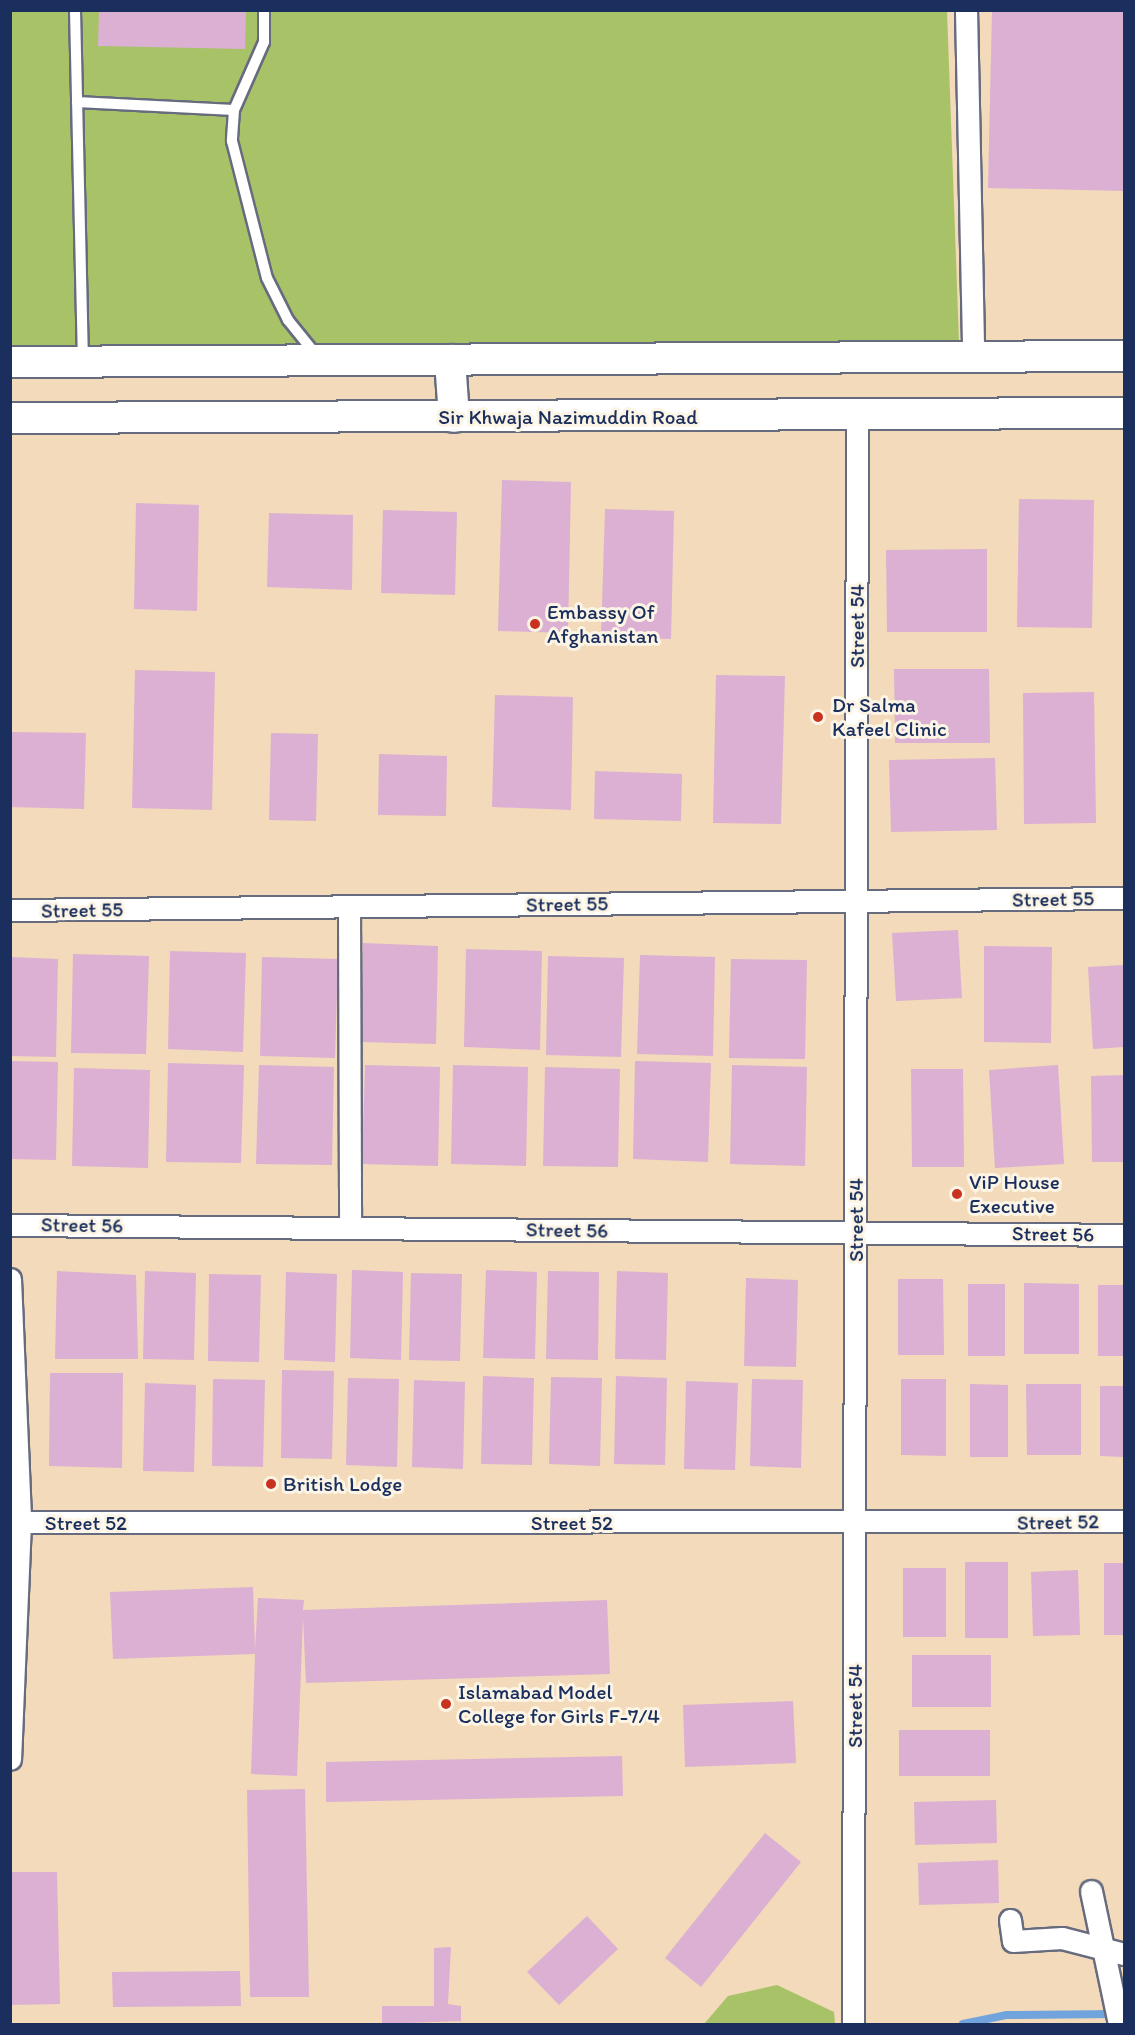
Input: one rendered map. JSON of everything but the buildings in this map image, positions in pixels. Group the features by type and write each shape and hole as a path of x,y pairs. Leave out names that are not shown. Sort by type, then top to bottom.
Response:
{"main road":[{"path":"10,362 1125,356"},
{"path":"450,360 454,417"},
{"name":"Sir Khwaja Nazimuddin Road","path":"10,418 857,416 1125,412"}],"street":[{"path":"966,10 974,357"},
{"name":"Street 54","path":"853,2025 857,1523 857,416"},
{"name":"Street 55","path":"10,910 1125,898"},
{"path":"350,906 350,1228"},
{"name":"Street 56","path":"10,1225 1125,1235"},
{"path":"10,1279 20,1522 10,1759"},
{"name":"Street 52","path":"20,1522 1125,1521"},
{"path":"1090,1891 1114,1953 1118,2017"},
{"path":"1010,1920 1013,1941 1062,1938 1095,1944 1114,1953"}],"lane":[{"path":"75,10 83,362"},
{"path":"264,10 264,42 234,110 232,141 267,278 288,320 321,361"},
{"path":"77,102 234,110"}],"green space":[{"path":"10,11 947,11 959,342 11,350"},
{"path":"777,1985 834,2012 835,2024 704,2024 728,1996"}],"waterway":[{"path":"963,2024 1007,2015 1116,2014"}],"place":[{"name":"Embassy Of Afghanistan","path":"535,624"},
{"name":"Dr Salma Kafeel Clinic","path":"818,717"},
{"name":"ViP House Executive","path":"957,1194"},
{"name":"British Lodge","path":"271,1484"},
{"name":"Islamabad Model College for Girls F-7/4","path":"446,1704"}]}
